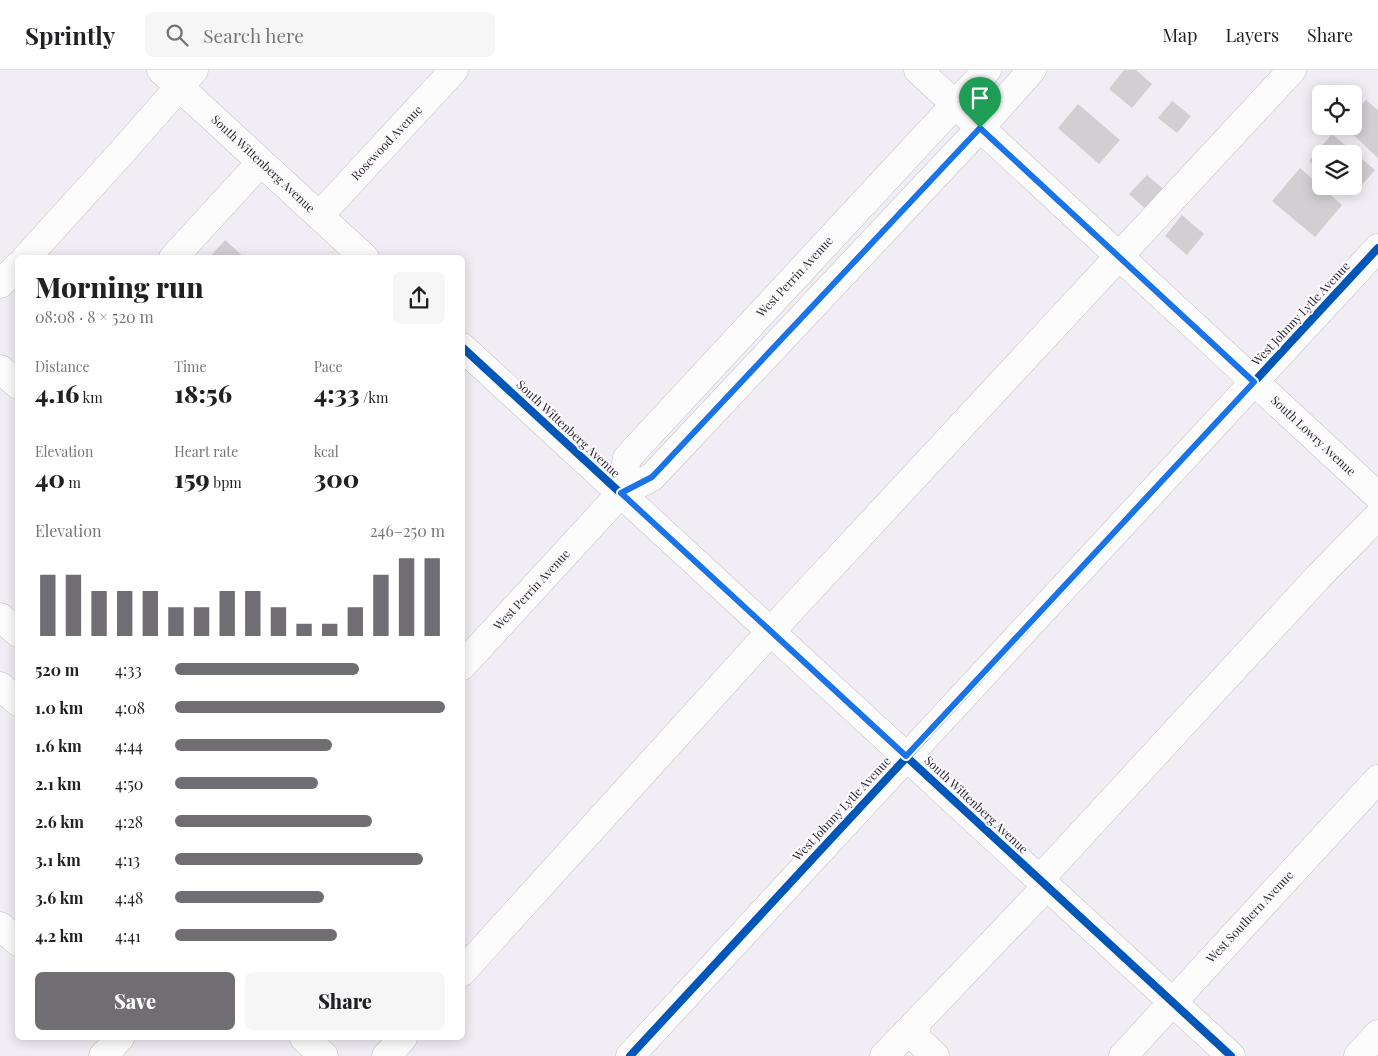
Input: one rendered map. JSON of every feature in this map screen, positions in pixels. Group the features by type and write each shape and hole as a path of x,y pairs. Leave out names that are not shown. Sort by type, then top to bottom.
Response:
{"street":[{"name":"Rosewood Avenue","path":"319,216 454,70"},
{"name":"South Lowry Avenue","path":"918,70 1378,496"},
{"name":"West Perrin Avenue","path":"621,493 627,458 988,70"},
{"name":"West Perrin Avenue","path":"465,663 621,493 652,477 980,128 1032,70"},
{"path":"465,969 771,631 1117,256 1292,70"},
{"name":"South Wittenberg Avenue","path":"178,75 261,162 362,255"},
{"path":"29,255 122,152 178,75"},
{"path":"176,255 261,162"},
{"name":"West Johnny Lytle Avenue","path":"630,1056 1378,248"},
{"path":"0,284 15,269"},
{"name":"South Wittenberg Avenue","path":"465,350 1231,1056"},
{"path":"0,369 15,382"},
{"path":"884,1056 917,1022 1320,576 1378,516"},
{"path":"0,617 15,631"},
{"path":"0,686 15,699"},
{"name":"West Southern Avenue","path":"1123,1056 1378,778"},
{"path":"0,926 15,939"},
{"path":"917,1022 916,1038 935,1056"},
{"path":"1358,1056 1378,1034"},
{"path":"103,1056 118,1040"},
{"path":"306,1040 324,1056"},
{"path":"386,1056 401,1040"}],"building":[{"path":"1124,70 1136,70 1152,84 1132,108 1109,89"},
{"path":"1366,100 1378,110 1378,158 1354,135 1362,135 1362,104"},
{"path":"1172,101 1191,116 1177,133 1158,118"},
{"path":"1078,104 1120,140 1099,164 1058,128"},
{"path":"1333,135 1345,145 1323,145"},
{"path":"1362,159 1375,170 1362,185"},
{"path":"1300,168 1312,179 1312,195 1331,195 1342,205 1315,237 1272,201"},
{"path":"1147,175 1167,192 1149,212 1129,194"},
{"path":"1182,215 1204,234 1187,255 1165,236"},
{"path":"225,240 242,255 212,255"}],"cycle path":[{"path":"630,1056 1378,248"},
{"path":"465,350 1231,1056"}],"route":[{"path":"980,128 1254,382 906,756 621,493 652,477 980,128"}]}
